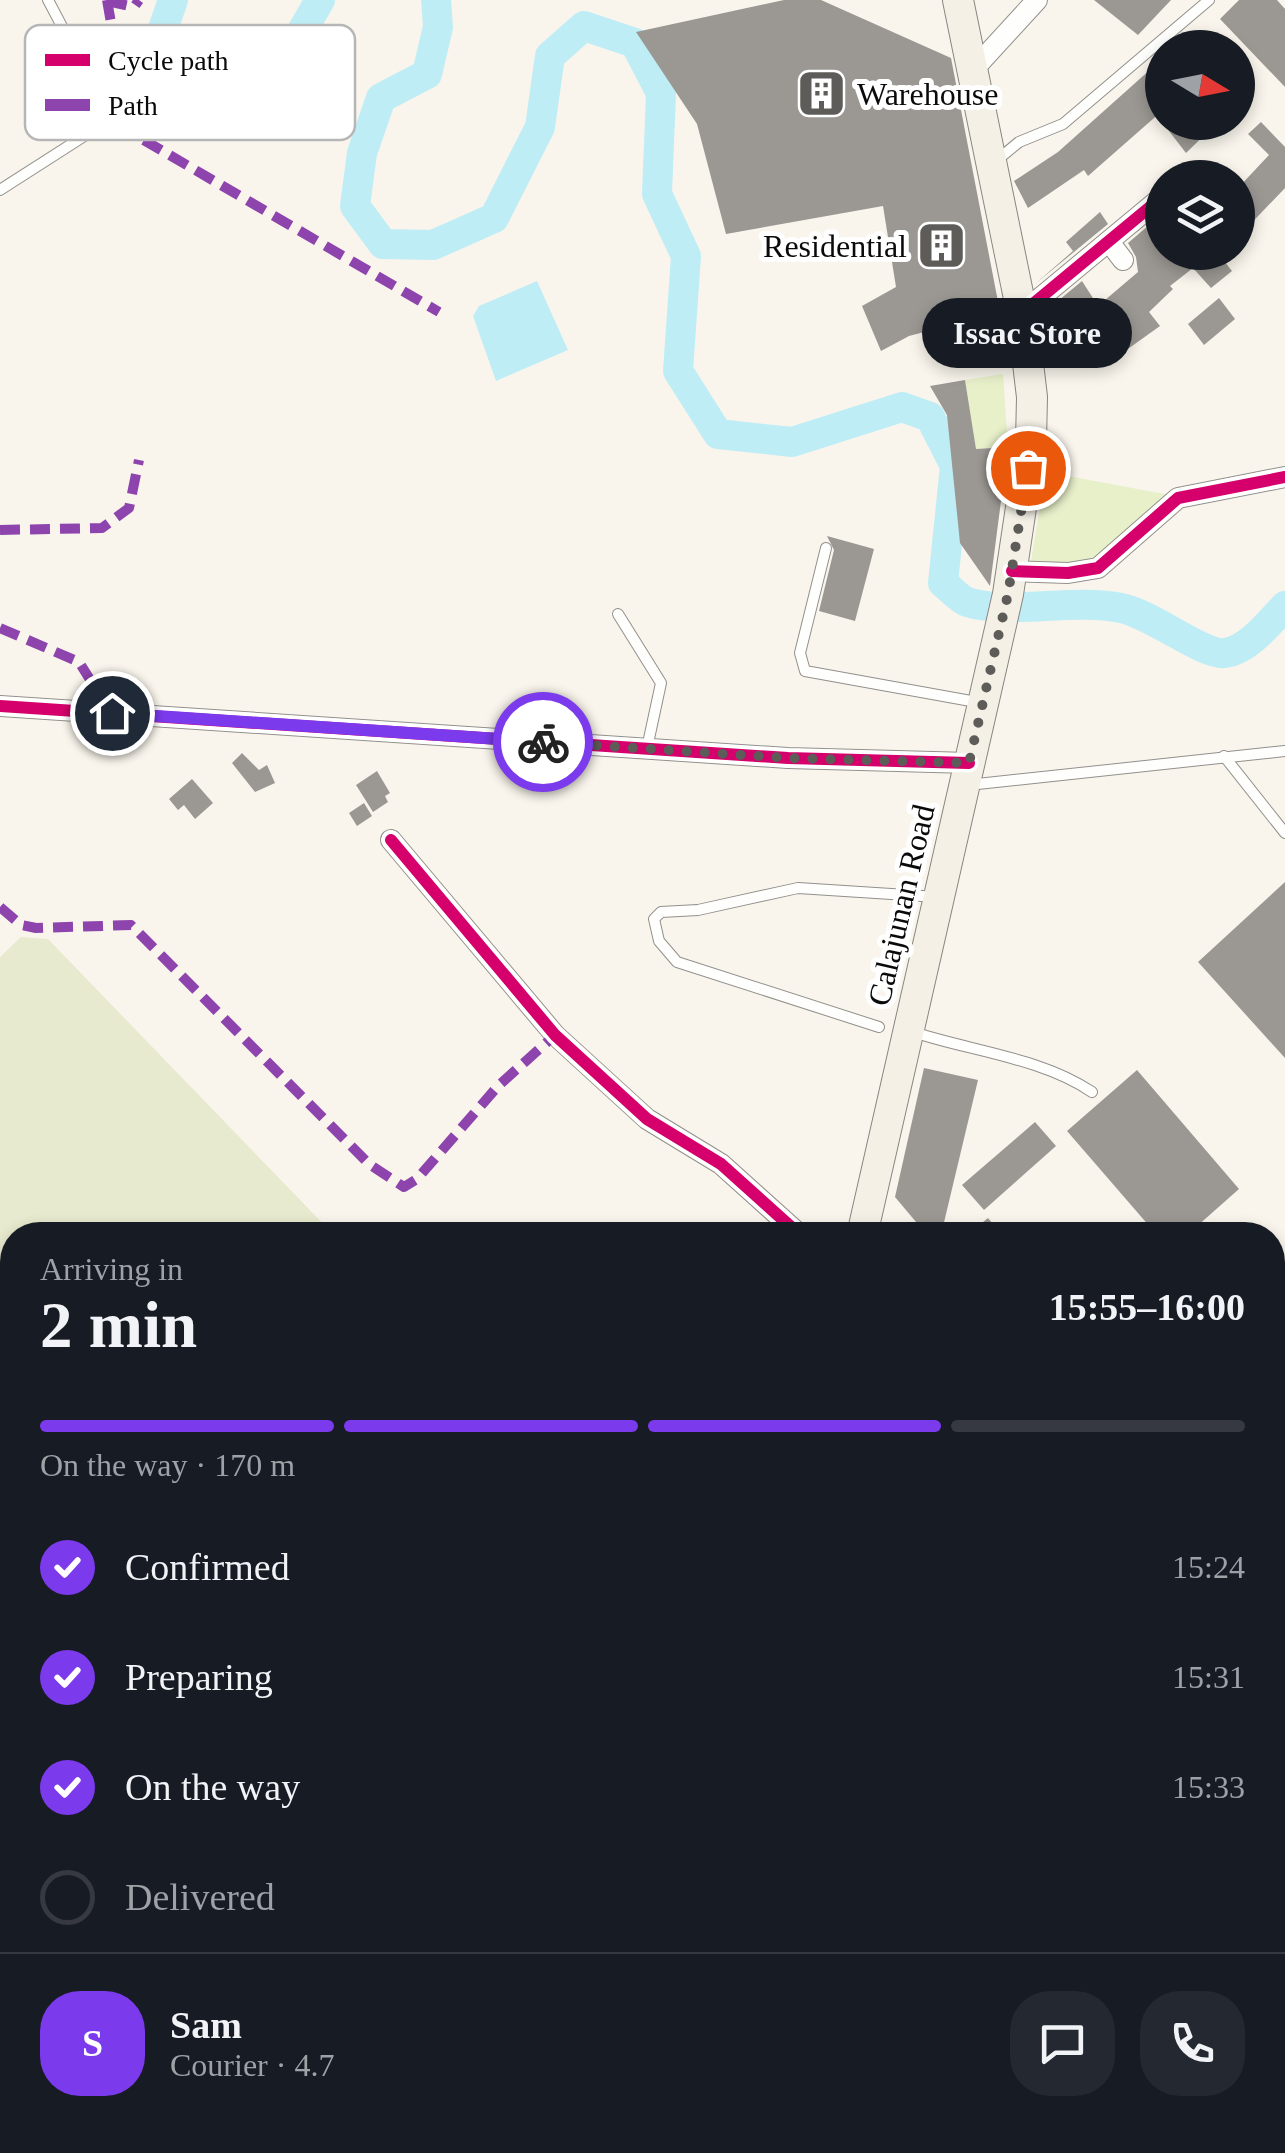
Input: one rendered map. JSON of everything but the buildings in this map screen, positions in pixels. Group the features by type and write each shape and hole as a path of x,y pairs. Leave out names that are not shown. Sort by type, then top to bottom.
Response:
{"main road":[{"name":"Calajunan Road","path":"864,1222 894,1029 938,898 1010,582 1031,441 1032,396 1022,313 958,0"}],"street":[{"path":"971,72 1037,0"},
{"path":"1022,313 1116,252 1145,217"},
{"path":"1010,582 1098,568 1178,498 1285,477"},
{"path":"0,706 966,774"},
{"path":"391,840 554,1035 647,1119 720,1164 785,1222"}],"lane":[{"path":"48,0 61,25"},
{"path":"989,166 1019,142 1062,124 1209,0"},
{"path":"0,190 78,140"},
{"path":"826,548 800,653 806,671 983,704"},
{"path":"618,614 662,683 647,749"},
{"path":"966,774 1285,751"},
{"path":"1224,756 1285,833"},
{"path":"938,898 798,888 698,910 661,912 654,919 659,941 678,962 894,1029 1038,1068 1092,1092"}],"green space":[{"path":"1003,374 1008,447 976,449 965,380"},
{"path":"1046,472 1170,495 1096,564 1030,567"},
{"path":"21,937 48,939 321,1222 0,1222 0,957"}],"water":[{"path":"537,281 568,350 496,381 473,316 479,306"}],"waterway":[{"path":"164,25 173,0"},
{"path":"306,25 320,0"},
{"path":"436,0 438,27 427,74 381,98 362,153 355,206 383,244 433,245 494,218 540,127 550,56 584,26 635,43 661,93 657,194 686,256 678,371 718,434 792,442 902,407 930,417 955,466 943,583 967,602 1001,607 1121,608 1204,648 1225,653 1250,641 1285,606"}],"marked path":[{"path":"107,0 111,25"},
{"path":"107,1 134,7 139,0"},
{"path":"144,140 439,312"},
{"path":"0,530 102,528 129,508 139,460"},
{"path":"0,628 79,662 111,713"},
{"path":"0,907 21,925 36,928 131,925 369,1164 404,1187 417,1179 498,1086 555,1035"}],"cycle path":[{"path":"1022,313 1145,211"},
{"path":"1012,571 1068,573 1098,568 1178,498 1285,477"},
{"path":"0,706 788,758 969,763"},
{"path":"391,840 555,1035 647,1119 721,1164 786,1222"}],"way so far":[{"path":"543,742 788,758 969,763 1008,594 1028,468"}],"place":[{"name":"Warehouse","path":"822,94"},
{"name":"Residential","path":"942,246"},
{"name":"Issac Store","path":"1028,468"}],"route":[{"path":"112,713 543,742"}]}
